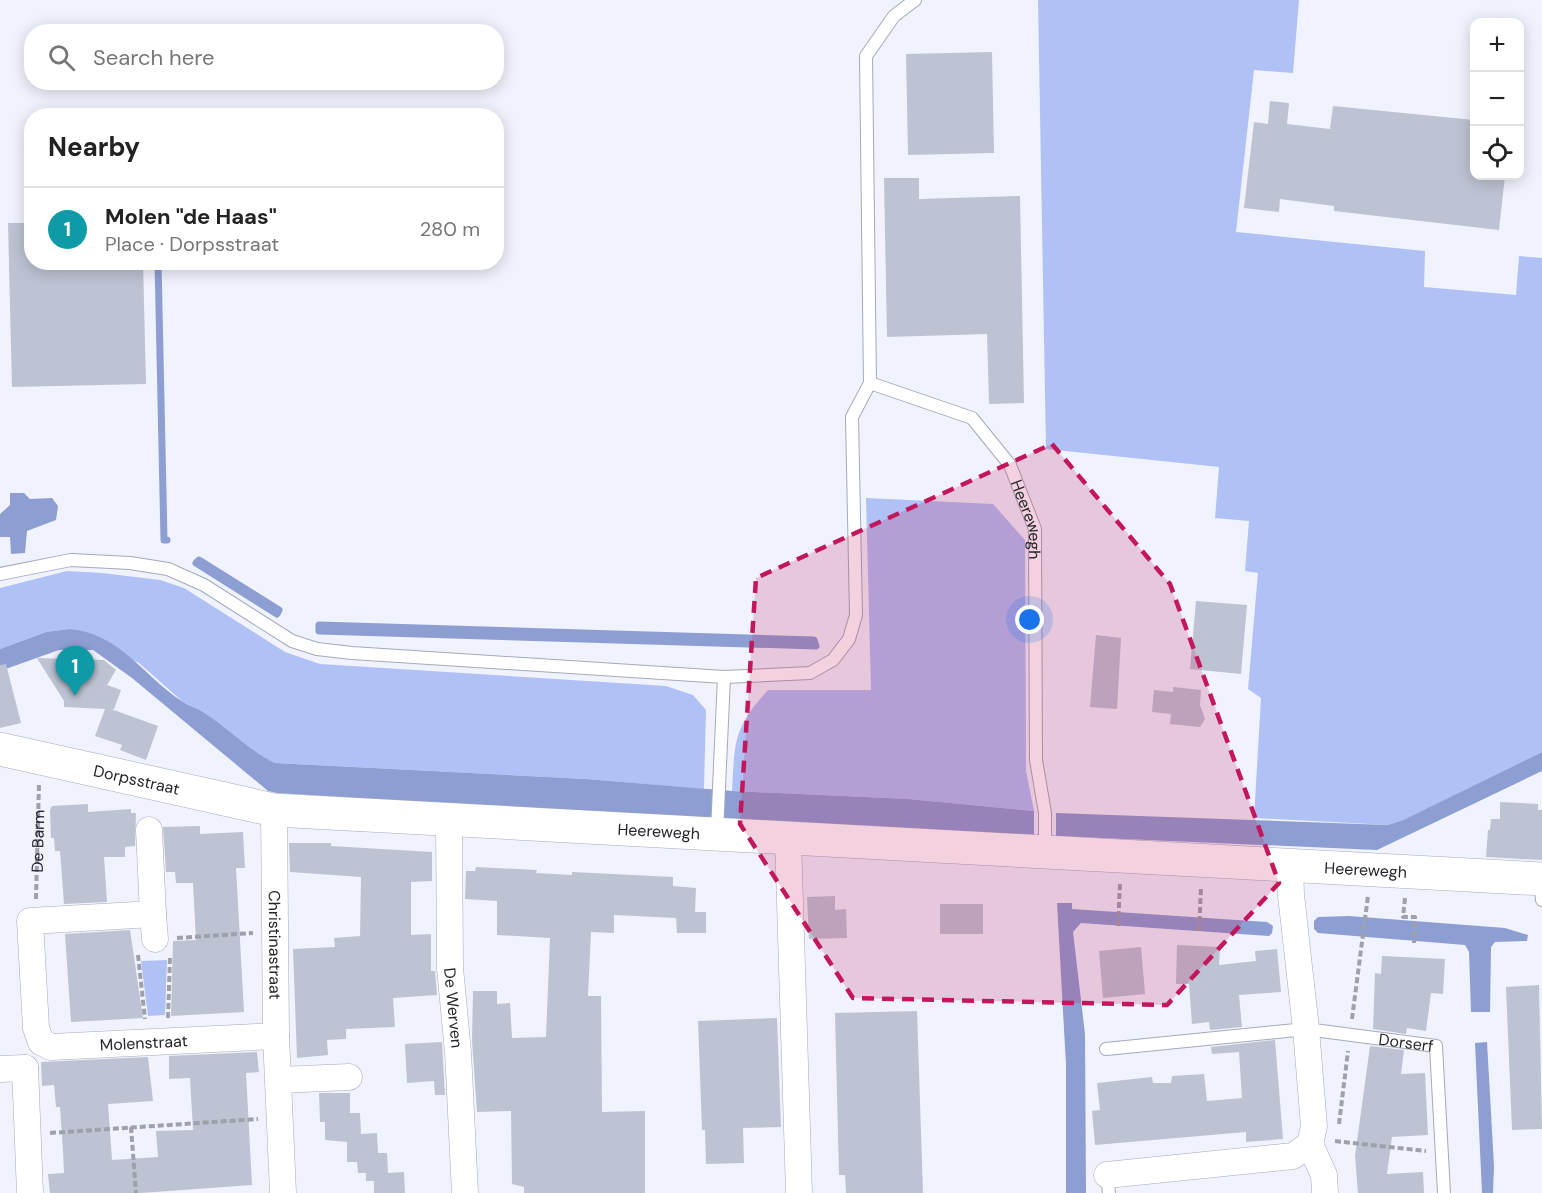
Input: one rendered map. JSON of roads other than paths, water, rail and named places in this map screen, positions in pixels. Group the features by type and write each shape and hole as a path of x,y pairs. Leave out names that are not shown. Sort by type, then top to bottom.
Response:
{"street":[{"name":"Dorpsstraat","path":"0,749 39,756 200,796 274,810"},
{"name":"Heerewegh","path":"274,810 449,820 717,827 788,838 1045,844 1541,886"},
{"name":"Christinastraat","path":"274,810 276,1036 283,1193"},
{"name":"De Werven","path":"449,820 450,968 460,1076 465,1193"},
{"path":"149,830 153,914 163,939"},
{"path":"788,838 799,1193"},
{"path":"1108,1184 1293,1156 1310,1141 1314,1126 1290,865"},
{"path":"30,1193 26,1068 41,1042 36,1028 30,921 153,914"},
{"name":"Molenstraat","path":"41,1042 51,1047 276,1036"},
{"path":"0,1069 26,1068"},
{"path":"279,1080 349,1077"},
{"path":"1310,1141 1324,1174 1325,1193"}],"lane":[{"path":"0,574 71,560 130,563 168,570 204,585 292,641 317,649 724,677 810,673 833,660 849,639 856,615 852,417 870,383 866,56 894,16 915,0"},
{"name":"Heerewegh","path":"870,383 972,418 1010,465 1035,529 1036,760 1045,813 1045,844"},
{"path":"717,827 724,677"},
{"name":"Dorserf","path":"1106,1049 1306,1029 1436,1046 1444,1193"}],"waterway":[{"path":"158,270 164,540 167,540"},
{"path":"199,560 279,610 277,614 196,563 199,560"},
{"path":"319,625 814,640 816,646 319,631 319,625"}],"place":[{"name":"Molen \"de Haas\"","path":"75,696"}]}
